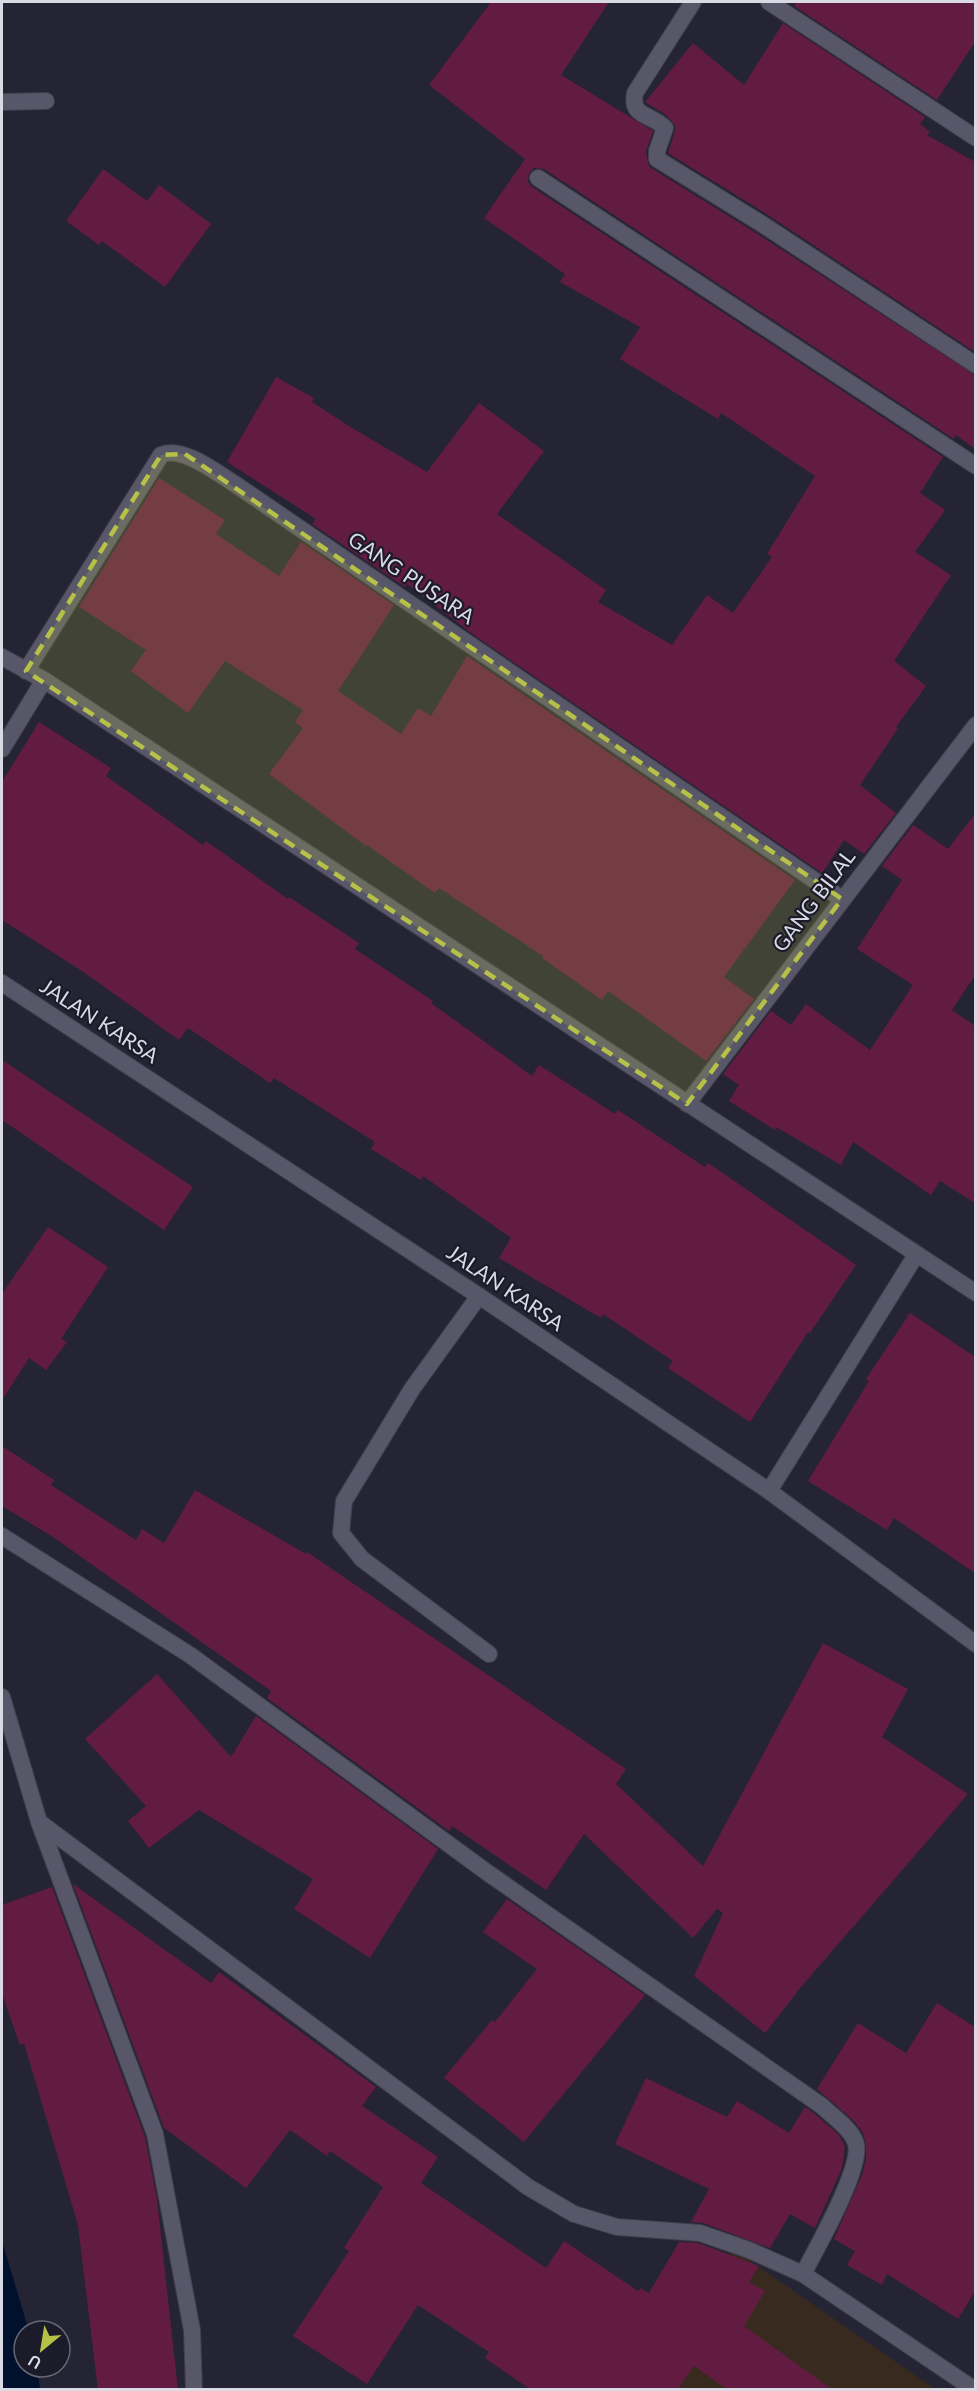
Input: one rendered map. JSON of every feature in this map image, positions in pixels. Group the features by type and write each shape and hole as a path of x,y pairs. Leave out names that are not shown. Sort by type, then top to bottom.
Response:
{"street":[{"path":"693,2 635,93 633,104 637,112 658,121 665,128 657,151 657,159 762,224 975,365"},
{"path":"770,2 975,138"},
{"path":"2,102 46,101"},
{"path":"538,178 975,466"},
{"name":"GANG PUSARA","path":"26,671 161,455 168,452 185,454 235,484 842,899"},
{"path":"2,657 44,680 975,1293"},
{"path":"2,749 44,680"},
{"name":"GANG BILAL","path":"687,1104 842,899 974,731"},
{"name":"JALAN KARSA","path":"2,983 479,1296 769,1491 975,1644"},
{"path":"769,1491 916,1255"},
{"path":"479,1296 412,1389 344,1501 341,1533 362,1559 489,1654"},
{"path":"2,1536 189,1655 488,1873 829,2113 850,2132 856,2144 856,2159 843,2193 803,2274"},
{"path":"2,1697 39,1822 155,2134 192,2330 194,2390"},
{"path":"39,1822 528,2187 574,2214 616,2227 700,2233 749,2250 803,2274 975,2390"}],"highlighted area":[{"path":"185,454 842,899 687,1104 26,671 161,455"}],"shaded area":[{"path":"736,2251 935,2389 576,2390 652,2293"}],"water":[{"path":"2,2241 25,2319 12,2319 12,2379 39,2379 40,2389 2,2389"}],"building":[{"path":"491,2 609,2 561,75 653,131 646,151 651,168 975,375 975,449 956,435 954,439 544,169 534,168 529,173 528,182 532,187 943,457 920,493 945,510 915,552 951,575 894,661 926,686 896,727 898,728 860,785 896,813 864,854 844,840 822,873 478,638 407,584 405,587 312,524 316,519 227,462 276,377 314,398 312,402 352,428 427,472 479,403 544,451 497,514 606,590 598,602 672,645 707,595 733,613 772,557 767,554 815,476 721,413 718,419 620,359 640,327 560,282 565,274 484,218 525,159 429,85"},
{"path":"796,2 975,2 975,42 937,100 794,6"},
{"path":"783,23 925,117 920,124 930,132 927,135 975,162 975,352 768,215 668,153 675,125 666,115 645,102 693,43 744,85"},
{"path":"103,169 147,201 159,185 211,224 165,287 102,241 99,245 66,221"},
{"path":"159,478 225,520 216,534 279,576 301,542 394,605 338,691 401,734 418,708 431,716 467,656 795,880 724,977 754,999 706,1061 608,991 602,1000 542,958 543,956 439,888 435,893 366,846 269,774 303,728 295,722 303,710 225,661 188,713 131,671 146,650 79,607"},
{"path":"39,722 111,768 106,776 203,845 206,841 288,899 289,897 359,943 355,949 433,1001 431,1003 532,1076 539,1065 615,1114 618,1110 705,1167 708,1163 856,1265 810,1333 808,1332 750,1422 668,1368 673,1361 603,1314 601,1318 499,1258 511,1238 423,1176 421,1180 371,1149 375,1142 274,1078 270,1083 188,1028 179,1040 82,971 2,920 2,782"},
{"path":"975,814 975,975 952,1010 975,1026 975,1203 940,1181 931,1195 853,1142 841,1165 776,1127 775,1130 729,1101 739,1085 723,1074 771,1011 791,1025 806,1004 870,1050 913,985 857,949 902,880 882,866 913,825 948,849"},
{"path":"2,1060 193,1187 164,1230 2,1120"},
{"path":"48,1227 108,1267 61,1339 67,1342 46,1370 29,1358 2,1400 2,1294"},
{"path":"910,1313 975,1357 975,1573 894,1518 887,1530 808,1481 869,1381 866,1379"},
{"path":"2,1446 54,1480 51,1485 136,1540 142,1529 164,1543 195,1490 306,1554 307,1552 626,1769 616,1784 703,1866 823,1643 908,1689 882,1737 968,1794 801,1987 765,2033 694,1976 723,1913 717,1909 693,1938 584,1834 546,1890 452,1826 449,1831 267,1698 271,1691 53,1537 2,1506"},
{"path":"157,1674 231,1757 256,1716 438,1849 370,1958 294,1909 313,1879 199,1810 149,1848 128,1821 146,1806 85,1739"},
{"path":"73,1884 211,1983 219,1972 376,2087 362,2106 438,2157 421,2183 546,2268 564,2241 638,2291 641,2288 649,2293 679,2242 698,2243 759,2266 749,2282 765,2291 744,2326 833,2390 728,2390 694,2366 677,2390 531,2390 485,2358 489,2352 418,2305 367,2384 293,2336 349,2251 344,2248 383,2187 330,2151 327,2156 290,2130 246,2188 164,2128"},
{"path":"52,1887 145,2137 157,2199 178,2390 98,2390 78,2225 24,2043 20,2045 2,1994 2,1905"},
{"path":"507,1899 645,1995 524,2142 444,2078 492,2020 495,2022 537,1969 483,1932"},
{"path":"937,2003 975,2027 975,2291 958,2319 887,2274 882,2285 847,2265 855,2251 834,2239 862,2175 866,2144 863,2133 854,2121 817,2089 858,2023 906,2053"},
{"path":"646,2078 727,2117 737,2101 789,2133 805,2107 839,2135 845,2146 842,2168 815,2228 790,2214 770,2248 703,2223 691,2222 709,2189 615,2144"}]}
